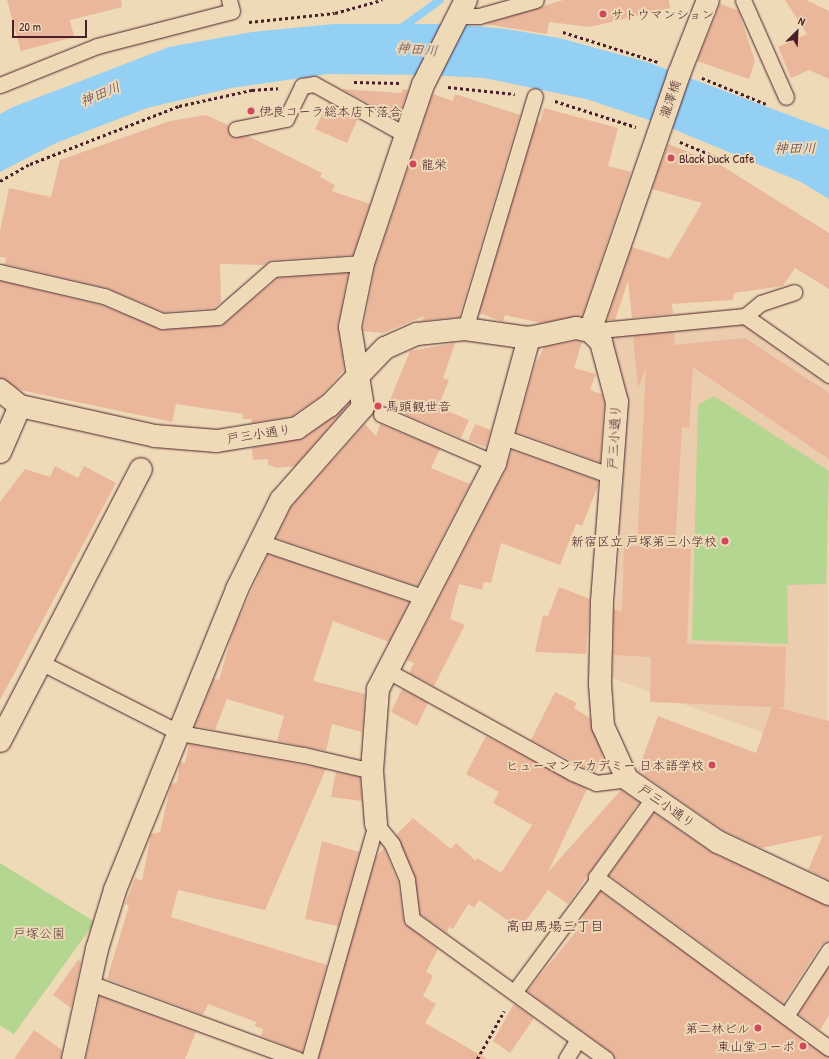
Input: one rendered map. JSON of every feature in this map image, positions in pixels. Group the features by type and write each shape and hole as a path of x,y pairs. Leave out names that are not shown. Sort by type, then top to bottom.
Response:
{"street":[{"name":"瀧澤橋","path":"590,331 661,124 708,0"},
{"path":"72,1059 90,983 115,890 180,733 237,589 281,500 363,406 360,374 350,327 363,263 406,135 429,75 459,13"},
{"name":"戸三小通り","path":"20,406 155,436 217,441 296,428 329,406 385,348 418,334 465,329 529,338 576,328 590,331 600,342 617,402 600,684 603,726 627,779 718,842 829,894"},
{"path":"376,824 372,771 378,690 495,463 529,338"},
{"path":"0,390 20,406 0,452"},
{"path":"0,741 42,663 141,469"}],"lane":[{"path":"0,85 97,46 232,11 229,0"},
{"path":"459,13 479,16 536,0"},
{"path":"743,0 786,97"},
{"path":"236,129 286,119 302,86 314,84 406,135"},
{"path":"465,329 535,96"},
{"path":"0,272 104,296 162,322 218,316 273,270 363,263"},
{"path":"590,331 745,316 761,304 794,292"},
{"path":"745,316 829,375"},
{"path":"381,414 495,463"},
{"path":"503,437 612,476"},
{"path":"260,542 425,598"},
{"path":"42,663 180,733 304,754 372,771"},
{"path":"388,671 573,773 596,783 627,779"},
{"path":"514,991 598,878 596,877 654,797"},
{"path":"376,824 392,844 407,880 412,919 514,991 606,1059"},
{"path":"310,1059 376,824"},
{"path":"598,878 829,1048"},
{"path":"786,1016 829,950"},
{"path":"90,983 297,1059"},
{"path":"566,1059 578,1039"}],"path":[{"path":"0,181 30,164 179,106 252,90 302,86"},
{"path":"476,1059 514,991"}],"shaded area":[{"name":"新宿区立 戸塚第三小学校","path":"743,323 829,382 827,756 612,678 628,404 611,335"}],"green space":[{"path":"714,396 829,471 826,584 787,585 788,644 692,640 698,405"},
{"name":"戸塚公園","path":"0,863 95,922 14,1034 0,1026"}],"water":[{"name":"神田川","path":"334,24 454,24 506,29 559,38 647,62 829,130 829,199 801,182 661,124 586,99 484,78 429,75 328,74 231,88 147,108 56,143 0,172 0,114 13,107 169,47 252,32"}],"building":[{"path":"7,0 121,0 122,7 70,20 74,37 21,51"},
{"name":"サトウマンション","path":"563,0 669,0 670,8 590,27 549,22 547,34 485,24"},
{"path":"785,0 806,0 829,11 829,79 809,70 791,78 778,47 807,34"},
{"path":"720,4 738,10 755,61 749,79 697,61"},
{"path":"342,89 401,93 403,89 408,90 398,119"},
{"path":"433,94 453,101 455,94 520,115 459,317 422,321 424,316 383,333 363,331 375,266"},
{"path":"328,102 358,118 347,143 315,129"},
{"path":"544,108 618,128 608,166 631,172 582,316 541,323 505,315 503,322 479,313 537,121 540,122"},
{"path":"206,115 228,125 233,137 248,136 322,173 320,177 335,185 332,191 370,204 353,255 272,260 264,265 220,264 221,302 214,308 164,312 107,288 5,264 6,258 0,257 0,231 9,188 51,197 60,160 170,121"},
{"path":"668,144 719,164 829,233 829,289 795,268 783,286 734,293 733,300 672,304 673,314 632,318 628,281 615,320 607,320 632,247 669,259 702,203 652,189"},
{"path":"348,273 338,325 344,370 321,396 292,416 252,423 251,419 243,419 243,414 176,404 172,422 20,390 0,378 0,281 101,305 163,330 224,324 278,278"},
{"path":"674,332 675,345 745,338 829,393 829,459 693,367 689,428 682,427 675,548 691,549 687,644 786,647 784,707 776,707 829,721 829,880 808,870 823,835 761,848 724,831 638,771 658,716 756,753 772,707 650,702 651,657 613,655 614,609 622,612 624,546 637,546 646,368 638,388 633,336"},
{"path":"576,341 582,342 574,368 596,374 590,390 602,394 604,403 600,462 516,432 535,365 544,347"},
{"path":"455,343 443,378 449,380 438,407 469,420 461,438 387,407 410,351"},
{"path":"348,405 295,466 277,468 268,465 268,459 253,460 252,448 304,438"},
{"path":"365,424 376,436 380,424 440,449 431,468 470,484 417,586 276,538 291,507"},
{"path":"475,424 491,430 486,447 468,441"},
{"path":"512,450 599,481 598,486 582,526 576,524 560,565 501,543 491,583 484,582 482,590 459,584 450,619 465,625 434,686 409,673 414,663 407,660 506,469"},
{"path":"55,466 78,478 84,466 116,483 0,700 0,502 25,469 50,477"},
{"path":"268,554 409,602 389,642 333,621 313,681 365,694 362,732 332,724 326,751 277,741 284,716 227,699 215,730 195,726 214,679 219,680 234,629"},
{"path":"559,587 590,599 586,654 535,652 543,615 548,616"},
{"path":"402,689 428,703 417,726 391,712"},
{"path":"555,692 577,703 574,708 590,718 603,756 595,773 531,740"},
{"path":"486,736 587,789 548,872 621,790 639,802 568,904 548,890 520,929 479,900 474,908 468,904 453,929 449,927 447,933 420,914 415,877 396,835 413,818 451,849 456,843 476,861 477,858 501,873 532,825 493,803 499,792 466,774"},
{"path":"189,744 326,769 265,910 178,890 171,917 327,965 302,1052 261,1036 263,1029 255,1026 256,1022 208,1004 203,1015 107,979 129,906 125,904 135,878 142,881 151,834 160,832 171,785 177,782 180,762 185,763"},
{"path":"336,772 360,777 362,801 331,797"},
{"path":"654,813 713,853 829,906 829,941 821,945 783,1003 609,875"},
{"path":"322,841 359,852 338,926 305,919"},
{"path":"384,848 398,882 404,923 438,949 426,972 433,976 423,996 436,1004 425,1023 487,1059 318,1059 376,857"},
{"path":"600,891 829,1057 829,1059 615,1059 611,1052 527,991 583,923 583,914"},
{"path":"78,960 81,962 71,1008 53,995"},
{"path":"829,966 829,1015 820,1030 798,1014"},
{"path":"100,996 196,1032 185,1059 86,1059"},
{"path":"514,1004 534,1018 510,1053 493,1041"},
{"path":"34,1030 62,1050 61,1059 14,1059"}],"waterway":[{"path":"400,29 440,0"}],"place":[{"name":"サトウマンション","path":"603,14"},
{"name":"伊良コーラ総本店下落合","path":"251,111"},
{"name":"Black Duck Cafe","path":"671,158"},
{"name":"龍栄","path":"413,164"},
{"name":"馬頭観世音","path":"378,406"},
{"name":"新宿区立 戸塚第三小学校","path":"725,541"},
{"name":"ヒューマンアカデミー 日本語学校","path":"712,765"},
{"name":"第二林ビル","path":"758,1028"},
{"name":"東山堂コーポ","path":"803,1046"}],"district":[{"name":"高田馬場三丁目","path":"555,926"}]}
